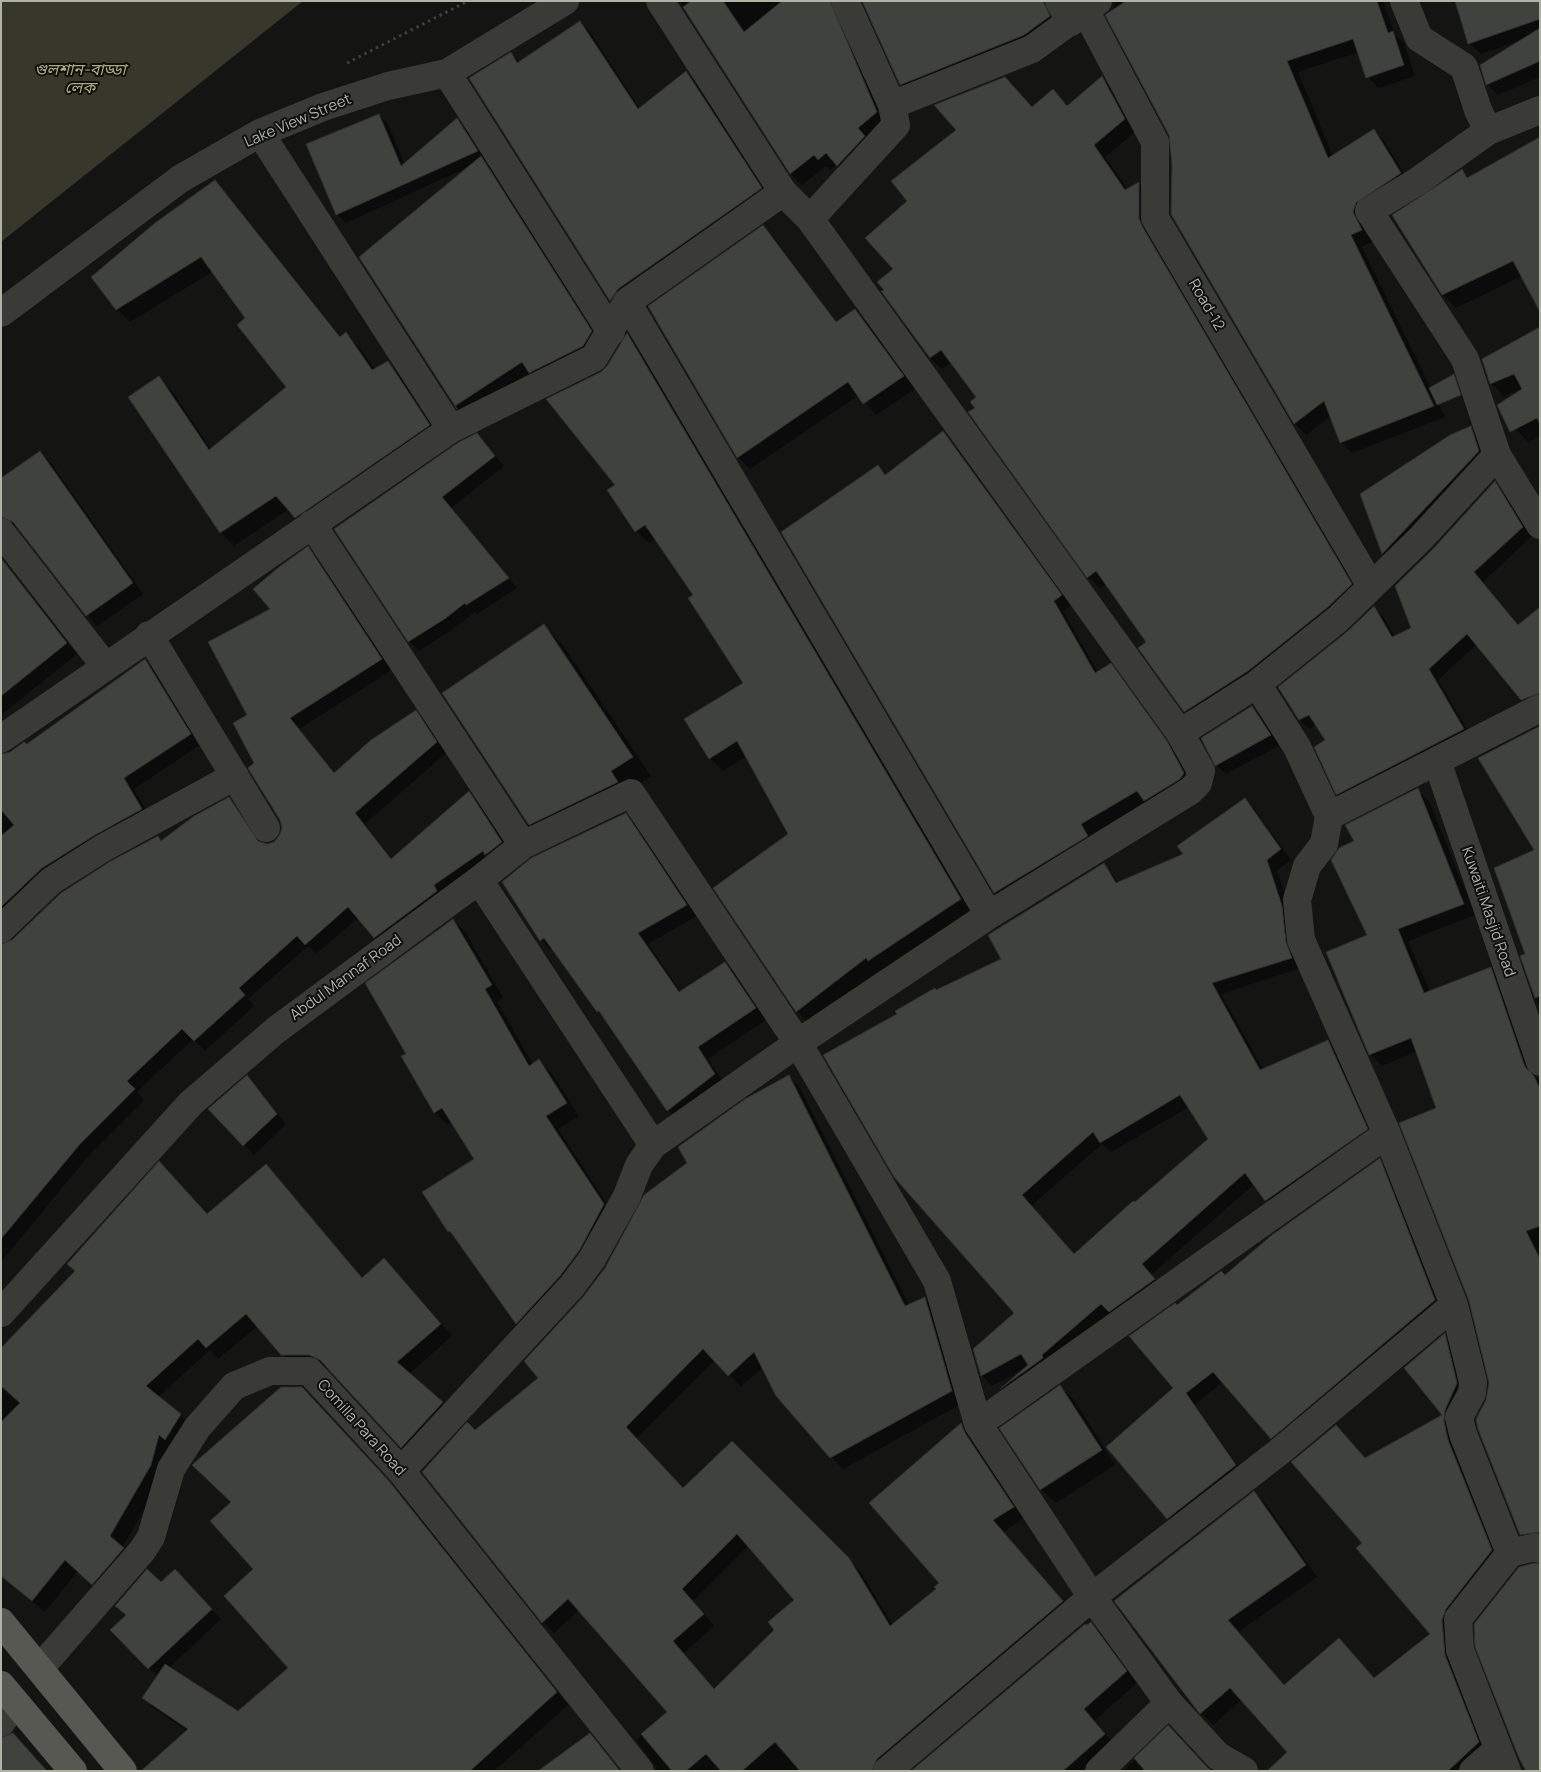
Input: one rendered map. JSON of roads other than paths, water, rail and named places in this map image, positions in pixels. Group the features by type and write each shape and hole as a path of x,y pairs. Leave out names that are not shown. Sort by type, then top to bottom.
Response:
{"main road":[{"path":"1,1622 124,1771"},
{"path":"6,1704 73,1771"}],"street":[{"name":"Lake View Street","path":"1,313 180,179 260,133 323,107 388,86 447,73 565,1"},
{"path":"400,1471 572,1286 592,1259 627,1196 639,1165 653,1145 798,1043 989,915 1190,792 1198,783 1201,771 1180,733 810,219 783,192 660,1"},
{"path":"810,219 896,125 892,105 845,1"},
{"path":"1404,1 1418,38 1464,67 1478,110 1488,131"},
{"path":"892,105 1032,49 1078,9"},
{"name":"Road-12","path":"1078,9 1155,142 1155,218 1371,586"},
{"path":"447,73 611,332"},
{"path":"1540,110 1488,131 1418,181 1369,211 1465,359 1497,455 1540,525"},
{"path":"260,133 451,429"},
{"path":"1,739 451,429 594,358 627,302 783,192"},
{"path":"627,302 989,915"},
{"path":"1180,733 1257,684 1338,619 1421,538 1497,455"},
{"path":"312,524 523,845"},
{"path":"1,532 105,666"},
{"path":"150,635 266,828"},
{"path":"1257,684 1296,747 1329,816 1324,844 1307,866 1297,900 1301,940 1387,1134 1454,1305 1473,1382 1472,1393 1459,1417 1463,1434 1510,1553"},
{"path":"1329,816 1540,708"},
{"name":"Kuwaiti Masjid Road","path":"1437,761 1540,1062"},
{"path":"1,929 51,881 103,848 235,776"},
{"name":"Abdul Mannaf Road","path":"1,1313 192,1103 276,1030 479,880 523,845 631,793 798,1043"},
{"path":"479,880 653,1145"},
{"path":"798,1043 937,1281 978,1424 1092,1597 1169,1703 1218,1756 1244,1771"},
{"path":"978,1424 1387,1134"},
{"path":"887,1771 1092,1597 1279,1452 1454,1305"},
{"name":"Comilla Para Road","path":"40,1668 142,1551 151,1537 171,1469 197,1428 234,1386 270,1371 309,1371 400,1471 640,1771"},
{"path":"1472,1771 1502,1760 1460,1650 1458,1619 1510,1553 1535,1547 1540,1549"},
{"path":"1099,1771 1169,1703"}],"water":[{"name":"গুলশান-বাড্ডা লেক","path":"1,1 303,1 1,242"}]}
